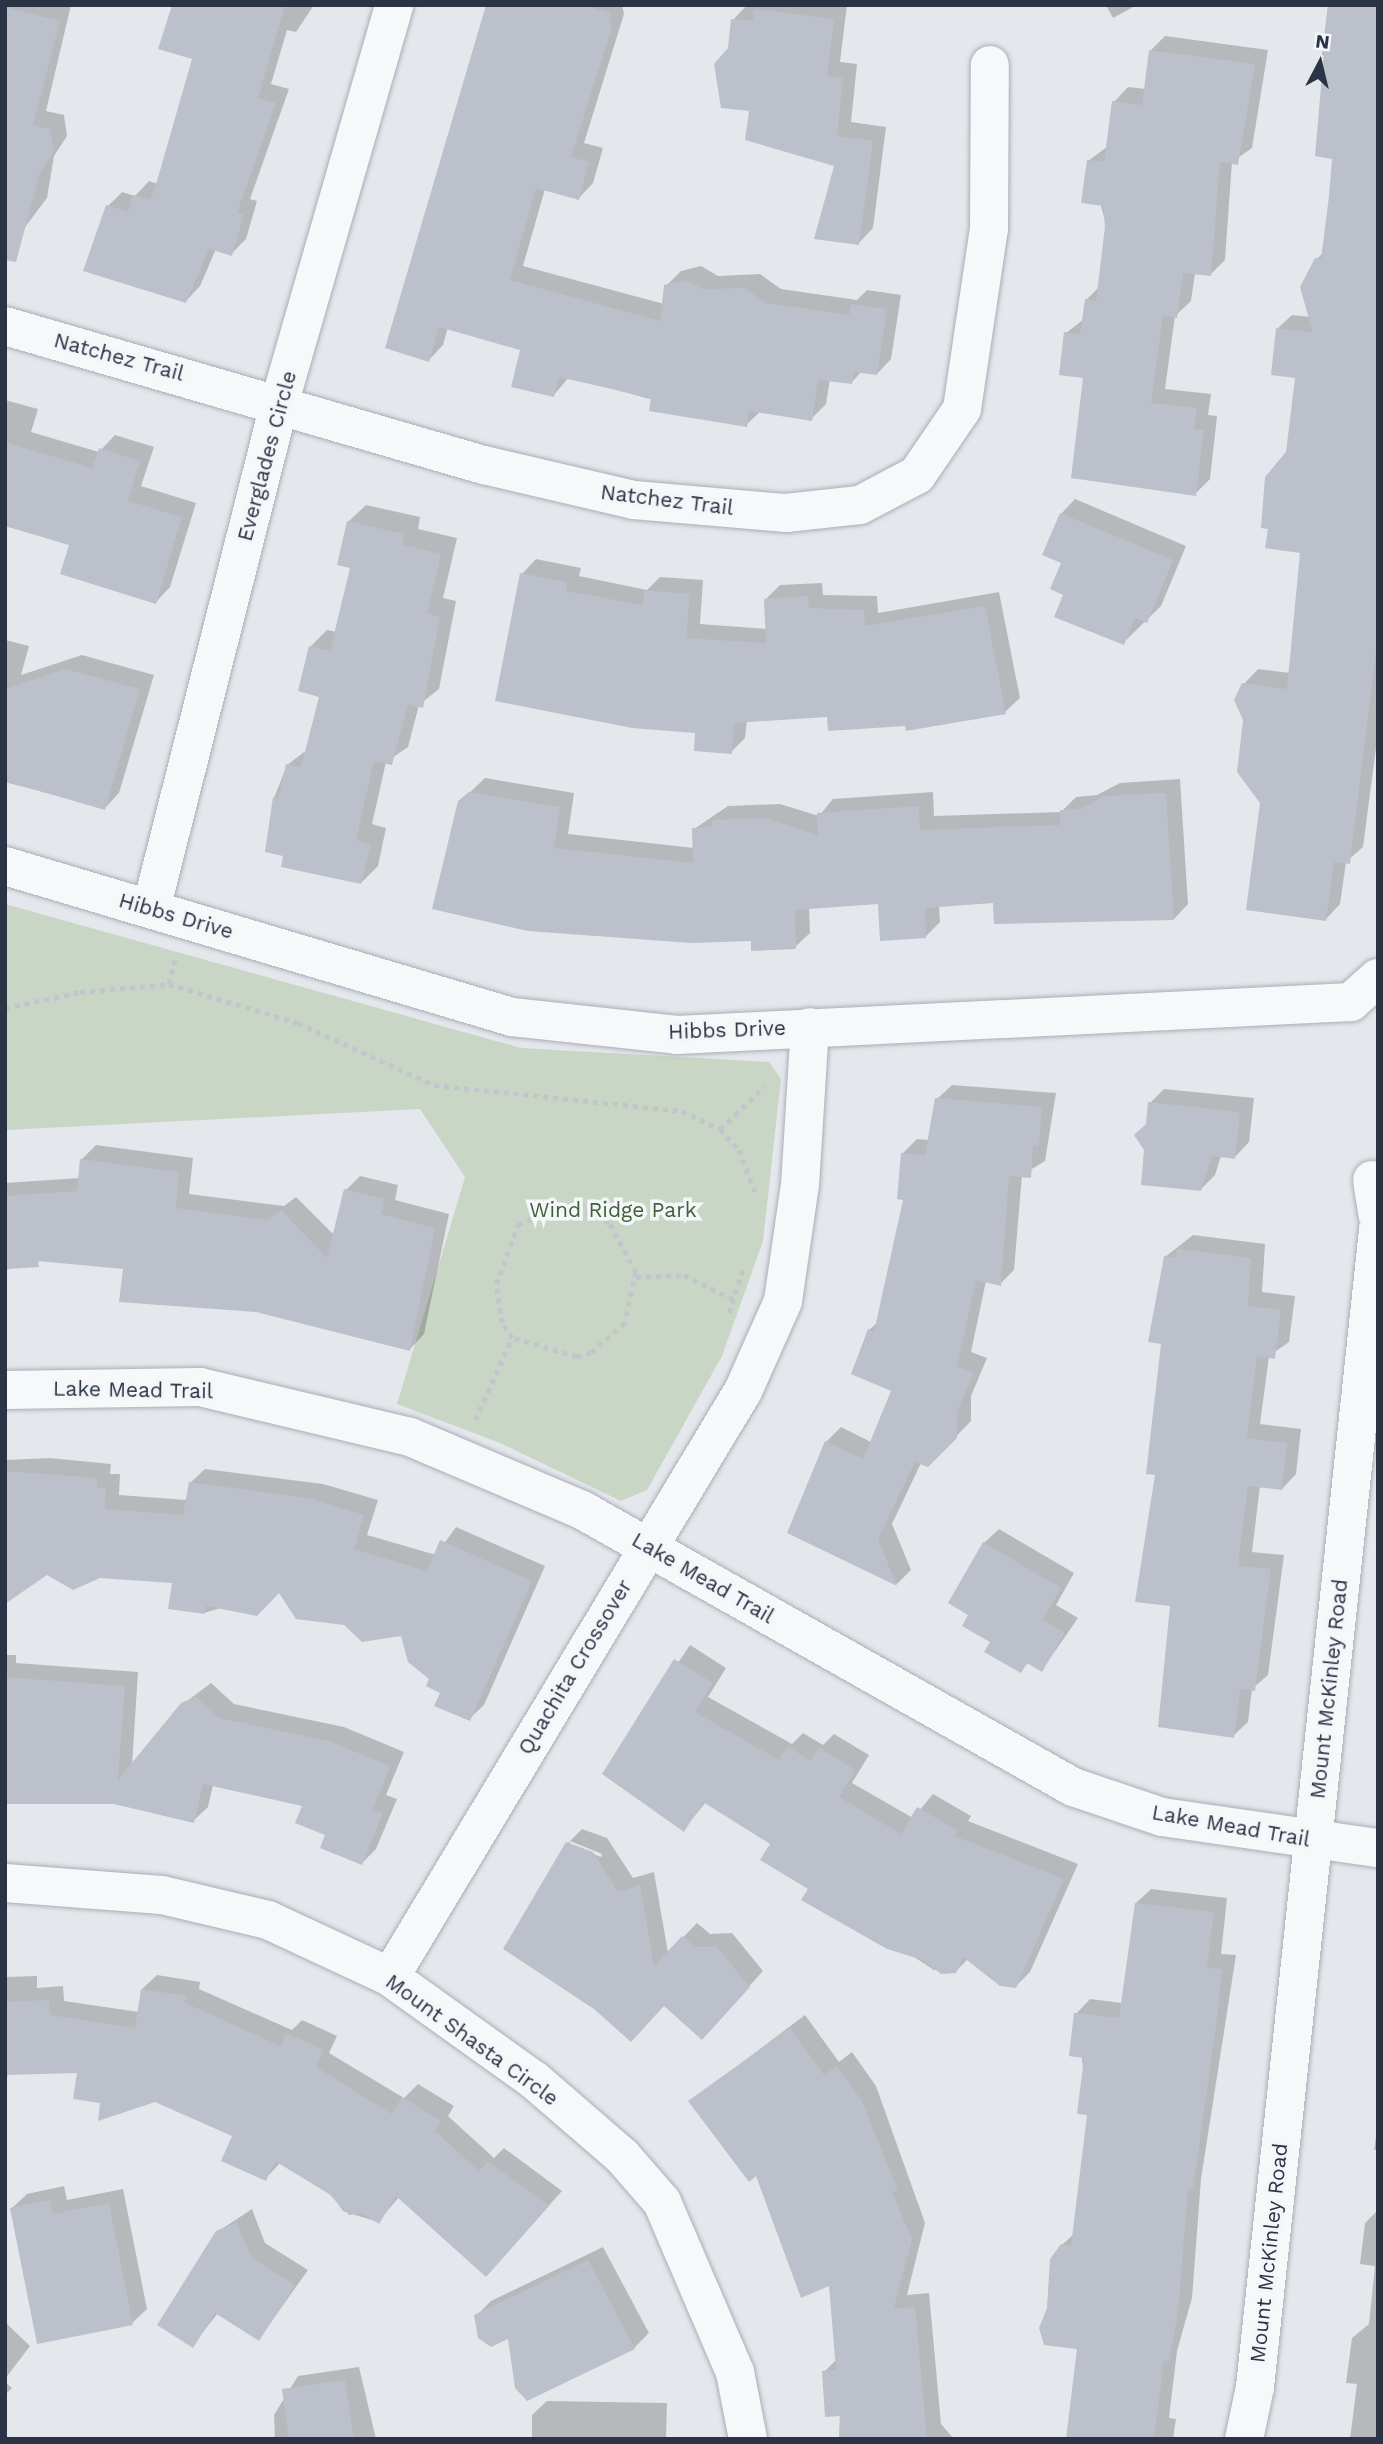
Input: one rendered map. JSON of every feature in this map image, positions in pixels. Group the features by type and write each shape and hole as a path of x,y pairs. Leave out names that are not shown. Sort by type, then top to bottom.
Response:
{"street":[{"name":"Everglades Circle","path":"151,909 280,401 394,5"},
{"name":"Natchez Trail","path":"5,326 280,401 484,465 634,500 786,513 860,505 917,475 962,409 989,229 990,65"},
{"name":"Hibbs Drive","path":"5,866 512,1017 677,1035 1351,1002 1378,978"},
{"name":"Quachita Crossover","path":"390,1977 743,1391 783,1301 802,1173 810,1027"},
{"name":"Mount McKinley Road","path":"1244,2439 1313,1841 1378,1231"},
{"name":"Lake Mead Trail","path":"5,1390 200,1387 318,1411 494,1467 648,1546 1073,1787 1163,1816 1313,1841 1378,1848"},
{"name":"Mount Shasta Circle","path":"5,1883 162,1895 268,1920 390,1977 534,2080 622,2156 662,2202 735,2372 748,2439"}],"path":[{"path":"169,984 177,947"},
{"path":"5,1008 80,992 169,984 298,1023 434,1085 495,1096 641,1103 682,1111 720,1129 739,1150 756,1208"},
{"path":"720,1129 771,1078"},
{"path":"556,1207 597,1214 620,1235 636,1277 625,1323 592,1353 559,1356 512,1338 497,1304 497,1273 518,1225 537,1213 556,1207"},
{"path":"725,1323 744,1263"},
{"path":"636,1277 684,1275 733,1299"},
{"path":"485,1423 472,1419 512,1338"}],"green space":[{"name":"Wind Ridge Park","path":"5,904 521,1048 769,1062 781,1079 763,1241 722,1356 647,1490 621,1501 500,1443 397,1404 465,1177 420,1109 5,1130"}],"building":[{"path":"172,5 285,5 258,98 276,103 237,213 244,215 232,256 209,249 186,303 83,271 106,205 128,212 133,195 150,200 155,188 192,59 158,49"},
{"path":"486,5 584,5 610,13 611,30 571,157 589,162 579,200 536,188 510,280 660,321 664,285 686,280 703,289 745,288 766,303 849,315 851,304 887,309 877,375 854,372 852,384 818,380 812,421 749,411 747,427 649,411 651,398 559,377 554,397 511,387 520,350 439,327 429,362 385,348"},
{"path":"1328,5 1378,5 1378,634 1350,864 1334,862 1326,921 1246,910 1260,803 1237,772 1243,720 1234,700 1242,683 1287,689 1300,553 1265,548 1268,529 1261,528 1265,477 1286,452 1295,378 1271,375 1276,328 1313,333 1300,287 1315,258 1321,259 1329,196 1332,159 1315,156"},
{"path":"5,7 60,21 33,125 50,129 54,151 40,172 16,262 5,260"},
{"path":"754,9 834,19 827,76 843,78 837,136 873,141 859,245 814,239 834,166 745,140 749,111 721,108 714,64 728,48 731,19 753,21"},
{"path":"1149,50 1255,64 1238,165 1220,162 1211,276 1183,273 1177,318 1163,316 1151,403 1197,408 1194,429 1204,430 1196,496 1071,478 1083,378 1059,375 1064,332 1080,334 1085,299 1096,301 1105,227 1103,206 1081,203 1087,160 1104,162 1112,101 1142,105"},
{"path":"5,442 92,468 99,448 140,461 128,501 182,517 156,604 60,574 69,545 5,526"},
{"path":"1060,513 1173,560 1147,623 1135,618 1124,645 1054,617 1063,595 1050,589 1061,563 1042,555"},
{"path":"347,521 404,534 402,545 441,554 427,614 440,617 423,708 408,704 392,765 374,761 356,840 371,844 361,884 281,867 283,856 265,852 273,797 278,798 286,764 301,767 319,697 298,691 309,646 330,651 350,568 337,565"},
{"path":"520,573 567,582 566,591 643,605 644,590 690,594 686,638 766,643 764,599 808,596 809,608 864,610 865,626 985,606 1006,714 906,731 905,726 828,731 827,717 734,723 732,754 694,751 695,733 632,728 495,701"},
{"path":"66,669 140,689 105,810 5,781 5,689"},
{"path":"469,792 560,807 554,848 693,863 692,828 712,827 712,820 765,818 818,835 817,813 919,806 920,830 1060,825 1060,810 1081,809 1104,796 1166,793 1174,920 994,924 993,903 925,908 926,938 880,941 878,904 795,910 796,949 751,951 751,941 691,943 528,931 432,909 458,801"},
{"path":"935,1098 1042,1107 1039,1146 1033,1145 1031,1178 1009,1176 1001,1286 976,1280 957,1366 974,1373 957,1412 957,1438 928,1467 915,1462 878,1539 897,1586 787,1533 825,1441 863,1459 891,1391 851,1374 868,1329 874,1332 903,1200 897,1199 901,1153 925,1155"},
{"path":"1148,1102 1240,1112 1235,1159 1212,1156 1201,1191 1141,1185 1144,1150 1134,1135 1146,1124"},
{"path":"80,1159 179,1172 176,1208 268,1220 281,1210 327,1258 344,1189 385,1199 381,1214 435,1228 410,1351 256,1312 119,1302 123,1269 38,1261 39,1267 5,1269 5,1196 77,1191"},
{"path":"1177,1249 1251,1258 1248,1306 1281,1310 1275,1359 1257,1356 1247,1438 1287,1443 1282,1490 1248,1486 1238,1566 1271,1569 1255,1691 1240,1689 1234,1738 1158,1727 1170,1606 1135,1602 1155,1475 1146,1474 1161,1344 1148,1342 1164,1256 1176,1258"},
{"path":"5,1471 97,1478 97,1488 106,1488 105,1509 183,1515 189,1482 308,1498 364,1515 354,1549 427,1571 440,1540 532,1581 470,1721 434,1706 440,1693 426,1686 429,1679 408,1662 401,1636 362,1642 344,1625 296,1619 279,1593 257,1616 206,1606 205,1614 168,1609 172,1583 100,1578 73,1590 47,1575 5,1604"},
{"path":"983,1542 1061,1588 1043,1620 1065,1633 1042,1672 1027,1663 1021,1673 984,1652 990,1642 962,1626 968,1615 948,1603"},
{"path":"674,1659 713,1683 695,1712 779,1760 788,1746 810,1761 819,1747 855,1770 839,1797 901,1834 917,1807 958,1831 955,1836 1064,1879 1016,1988 1000,1986 963,1957 956,1973 941,1974 923,1960 887,1949 801,1900 808,1889 760,1860 770,1844 703,1802 684,1832 602,1774"},
{"path":"5,1677 125,1686 118,1780 181,1703 196,1697 219,1718 329,1741 390,1766 373,1809 383,1813 362,1865 320,1848 325,1835 295,1823 302,1806 203,1784 194,1823 114,1804 5,1804"},
{"path":"566,1842 593,1852 618,1892 640,1885 654,1966 682,1936 695,1947 717,1947 750,1987 702,2040 664,2006 631,2042 594,2009 503,1949"},
{"path":"1135,1903 1214,1912 1207,1968 1222,1969 1218,2011 1193,2190 1188,2189 1178,2313 1169,2361 1164,2361 1154,2439 1066,2439 1077,2349 1044,2345 1039,2328 1047,2308 1050,2259 1061,2244 1071,2246 1087,2115 1077,2114 1084,2058 1069,2056 1074,2013 1119,2018"},
{"path":"141,1989 186,1996 185,2003 281,2046 286,2033 324,2050 316,2067 392,2114 402,2097 441,2121 435,2131 479,2171 488,2161 549,2206 486,2277 396,2196 379,2224 362,2213 349,2215 329,2194 275,2161 266,2181 221,2161 232,2136 155,2102 98,2121 100,2103 73,2099 77,2073 5,2075 5,2002 49,2000 50,2015 135,2028"},
{"path":"790,2028 824,2075 837,2066 862,2101 898,2190 892,2192 912,2239 894,2308 915,2307 927,2439 840,2439 840,2416 825,2417 822,2371 836,2370 829,2286 801,2298 756,2176 749,2182 688,2101"},
{"path":"50,2200 53,2214 109,2203 133,2325 37,2344 10,2208"},
{"path":"237,2222 251,2257 295,2285 259,2341 215,2313 193,2348 157,2325 216,2231"},
{"path":"588,2260 635,2349 527,2401 515,2388 508,2339 491,2347 478,2338 474,2315"},
{"path":"345,2380 354,2439 289,2439 282,2389"}]}
